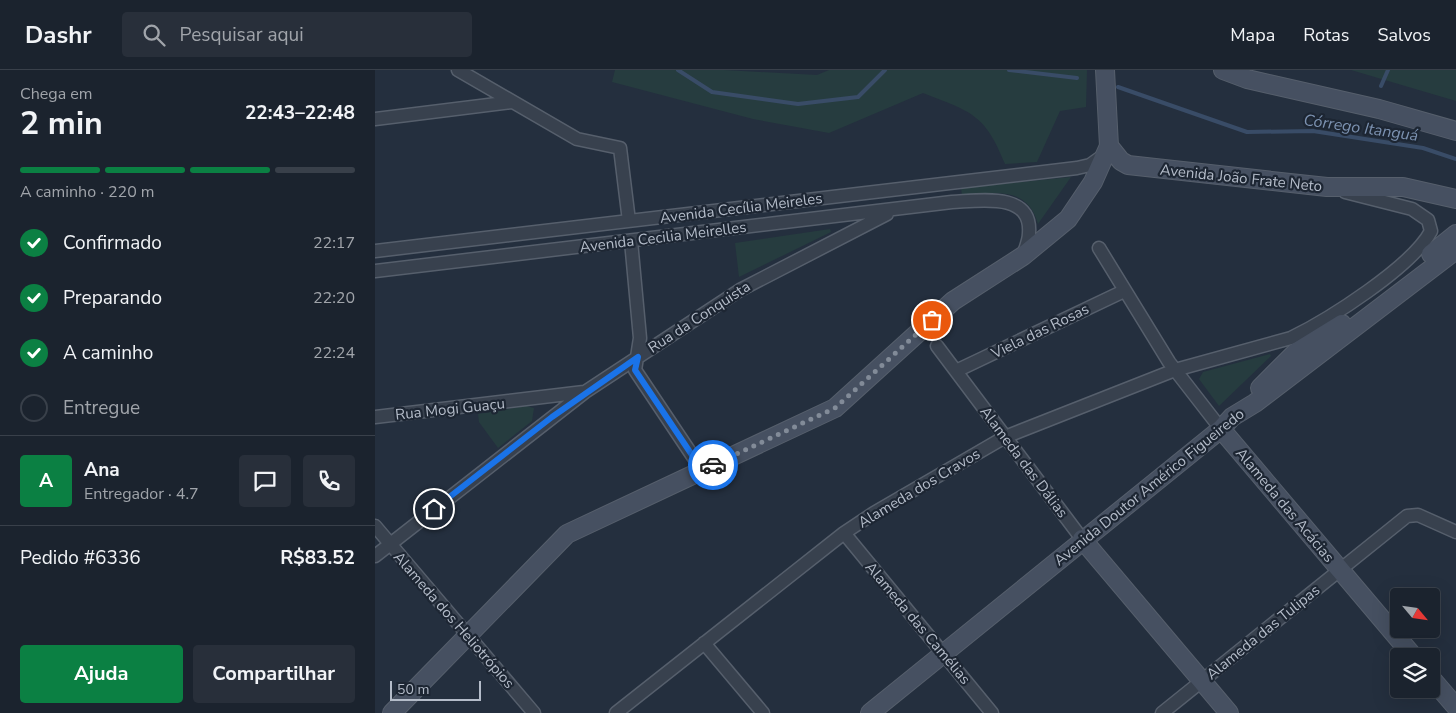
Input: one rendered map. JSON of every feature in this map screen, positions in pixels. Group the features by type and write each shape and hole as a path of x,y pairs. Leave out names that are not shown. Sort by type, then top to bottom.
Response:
{"main road":[{"path":"1223,70 1247,79 1379,109 1455,131"},
{"path":"392,713 467,634 567,534 835,408 953,301 1023,256 1068,219 1093,182 1107,150 1106,73"},
{"name":"Avenida João Frate Neto","path":"1107,150 1121,161 1137,168 1222,174 1327,187 1403,186 1456,199"},
{"path":"1227,423 1295,353 1352,318 1456,234"},
{"name":"Avenida Doutor Américo Figueiredo","path":"870,713 1227,423 1456,250"},
{"name":"Alameda das Acácias","path":"1227,423 1340,570 1406,648"},
{"name":"Alameda das Dálias","path":"1082,539 1229,713"},
{"path":"1440,689 1456,708"}],"street":[{"path":"458,70 577,139 620,148 629,221"},
{"path":"375,118 512,102"},
{"name":"Avenida Cecília Meireles","path":"375,251 1085,167 1107,150"},
{"path":"950,184 952,202"},
{"name":"Alameda dos Cravos","path":"616,713 844,533 874,513 1005,438 1175,370 1291,338 1322,322 1402,264 1425,242 1431,231 1428,220 1412,209 1327,187"},
{"name":"Avenida Cecilia Meirelles","path":"375,271 952,202 1002,200 1020,210 1027,218 1029,234 1023,256"},
{"name":"Rua da Conquista","path":"375,556 585,392 739,290 895,210"},
{"path":"631,241 641,338 635,370 702,470"},
{"name":"Alameda das Acácias","path":"1099,248 1124,291 1175,370 1227,423"},
{"name":"Viela das Rosas","path":"957,372 1124,291"},
{"name":"Alameda das Dálias","path":"937,346 1082,539"},
{"name":"Rua Mogi Guaçu","path":"375,417 585,392"},
{"name":"Rua Mogi Guaçu","path":"524,400 542,406 552,417"},
{"name":"Alameda das Tulipas","path":"1162,713 1412,514 1456,532"},
{"name":"Alameda dos Heliotrópios","path":"375,526 534,713"},
{"name":"Alameda das Camélias","path":"844,533 992,713"},
{"path":"704,643 763,713"},
{"path":"1449,713 1456,708"}],"green space":[{"path":"615,70 724,70 817,75 829,70 1087,70 1086,107 1060,111 1037,162 1005,164 991,134 975,117 954,105 923,93 829,133 753,119 612,82"},
{"path":"1351,70 1456,70 1456,101"},
{"path":"1071,177 1038,224 1033,211 1018,197 997,193 962,195 961,188"},
{"path":"830,229 831,232 739,277 735,243"},
{"path":"1270,354 1271,356 1219,406 1199,379 1203,372"},
{"path":"526,406 534,408 532,421 498,448 479,422 478,414"}],"waterway":[{"name":"Córrego Itanguá","path":"678,70 712,92 798,104 858,97 885,70"},
{"name":"Córrego Itanguá","path":"1009,70 1077,78"},
{"path":"1381,86 1388,70"},
{"name":"Córrego Itanguá","path":"1118,87 1247,132 1313,131 1423,148 1456,159"}],"way so far":[{"path":"713,465 835,408 932,320"}],"route":[{"path":"434,509 585,392 638,357 635,370 702,470 713,465"}]}
